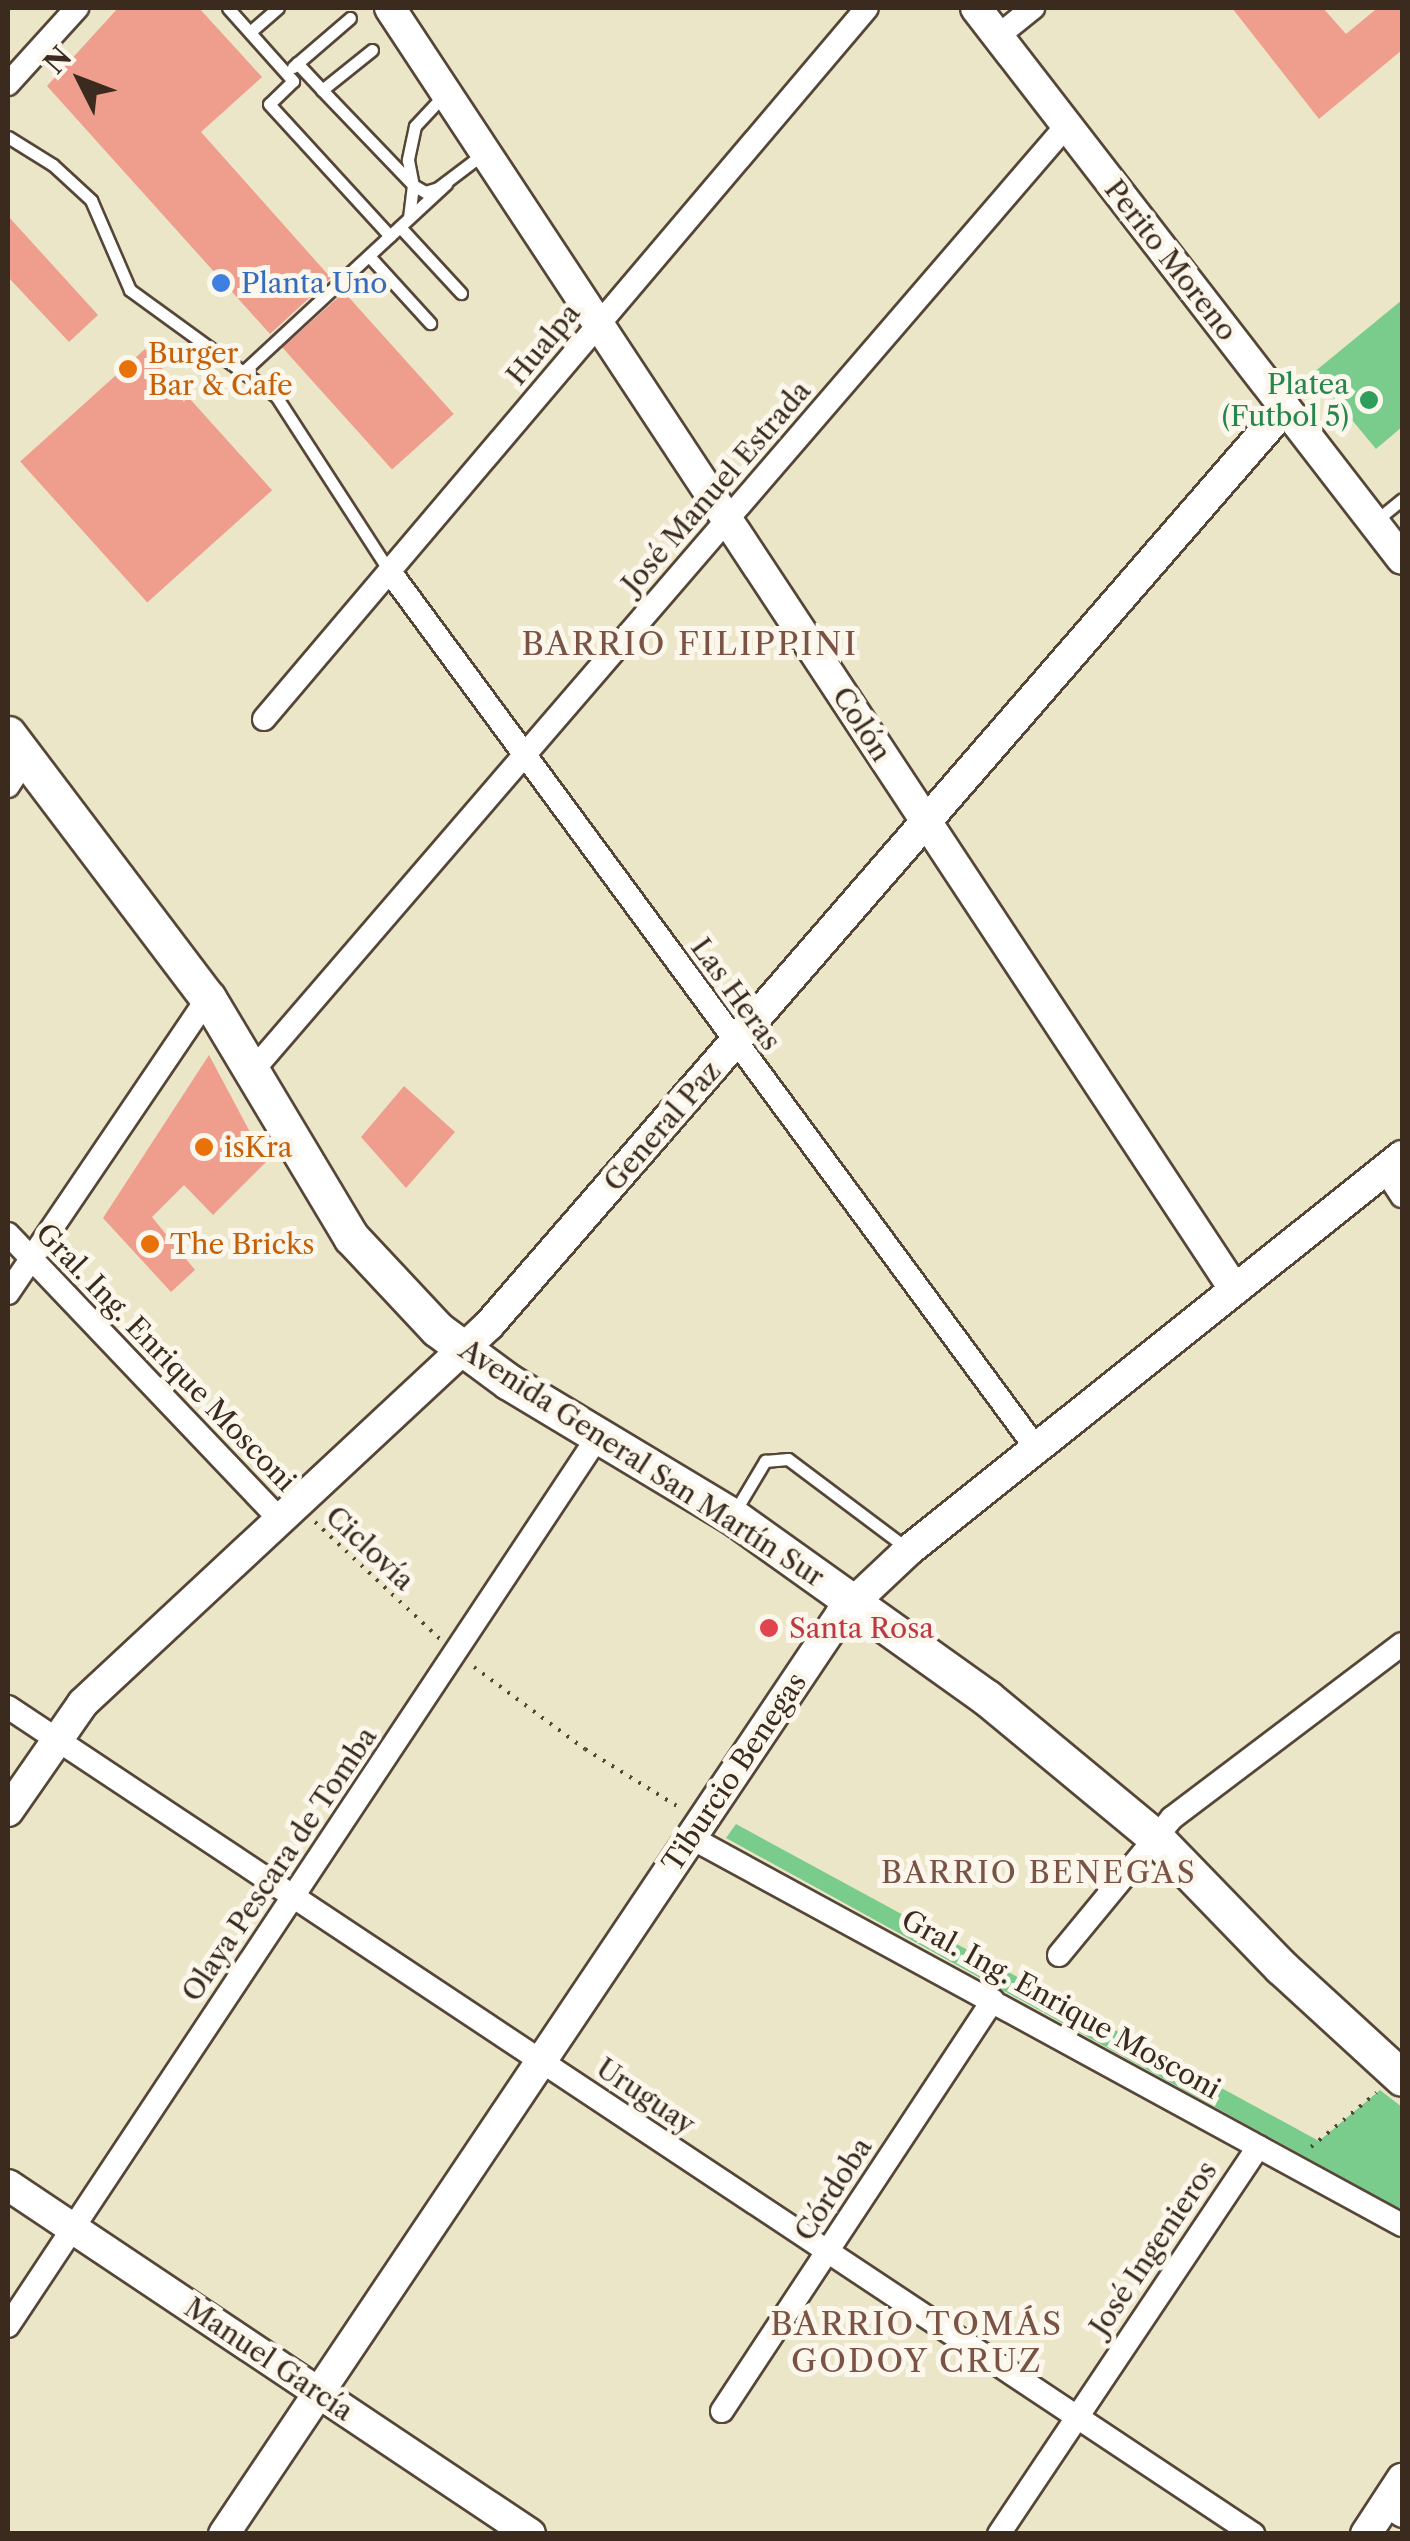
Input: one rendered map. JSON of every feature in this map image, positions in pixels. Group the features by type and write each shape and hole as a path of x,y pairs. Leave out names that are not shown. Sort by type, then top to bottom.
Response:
{"main road":[{"name":"Avenida General San Martín Sur","path":"14,759 208,998 352,1237 464,1352 732,1516 854,1599 1154,1836 1390,2084"}],"street":[{"path":"10,76 77,8"},
{"name":"Colón","path":"390,8 1236,1290"},
{"name":"Hualpa","path":"264,719 867,8"},
{"name":"Perito Moreno","path":"976,8 1402,559"},
{"path":"998,36 1033,8"},
{"name":"José Manuel Estrada","path":"254,1070 1067,125"},
{"name":"General Paz","path":"8,1811 83,1703 464,1352 1284,408"},
{"name":"Las Heras","path":"390,572 1036,1448"},
{"path":"8,1293 208,998"},
{"path":"1394,1163 1402,1196"},
{"name":"Tiburcio Benegas","path":"224,2534 854,1599 909,1550 1394,1163"},
{"name":"Gral. Ing. Enrique Mosconi","path":"8,1234 289,1514"},
{"name":"Olaya Pescara de Tomba","path":"8,2326 598,1435"},
{"path":"1059,1955 1154,1836 1402,1644"},
{"name":"Uruguay","path":"8,1706 1253,2534"},
{"name":"Gral. Ing. Enrique Mosconi","path":"696,1829 994,2000 1402,2225"},
{"name":"Córdoba","path":"722,2411 994,2000"},
{"name":"José Ingenieros","path":"999,2534 1258,2146"},
{"name":"Manuel García","path":"8,2185 530,2534"},
{"path":"1366,2534 1394,2510 1402,2479"}],"lane":[{"path":"228,8 293,81 269,104 399,227 461,293"},
{"path":"250,32 278,8"},
{"path":"286,72 350,18"},
{"path":"322,90 372,50"},
{"path":"297,63 413,185 424,192 446,184"},
{"path":"399,227 413,185 408,160 415,126 446,92"},
{"path":"8,137 53,165 91,200 130,290 276,396 390,572"},
{"path":"245,370 485,152"},
{"path":"369,256 430,323"},
{"path":"1374,522 1402,500"},
{"path":"732,1516 765,1461 788,1459 909,1550"}],"path":[{"name":"Ciclovía","path":"289,1514 455,1653 696,1829"},
{"path":"1024,1996 1059,1955"},
{"path":"1306,2153 1390,2084"}],"green space":[{"name":"Platea (Futbol 5)","path":"1402,300 1402,427 1376,449 1313,373"},
{"path":"736,1824 1319,2141 1380,2090 1402,2107 1402,2210 726,1838"}],"building":[{"path":"118,8 199,8 262,77 201,132 331,278 270,334 47,86"},
{"path":"1232,8 1323,8 1346,34 1375,10 1402,8 1402,50 1319,119"},
{"path":"8,216 98,315 69,342 8,277"},
{"path":"344,292 454,414 392,469 282,348"},
{"path":"145,349 272,490 147,603 20,461"},
{"path":"209,1055 266,1162 213,1215 184,1185 152,1217 195,1270 171,1292 103,1218"},
{"path":"404,1086 455,1132 406,1188 361,1137"}],"place":[{"name":"Planta Uno","path":"221,283"},
{"name":"Burger Bar & Cafe","path":"128,369"},
{"name":"Platea (Futbol 5)","path":"1369,400"},
{"name":"isKra","path":"204,1147"},
{"name":"The Bricks","path":"150,1244"},
{"name":"Santa Rosa","path":"769,1628"}],"district":[{"name":"BARRIO FILIPPINI","path":"690,644"},
{"name":"BARRIO BENEGAS","path":"1039,1873"},
{"name":"BARRIO TOMÁS GODOY CRUZ","path":"917,2344"}]}
